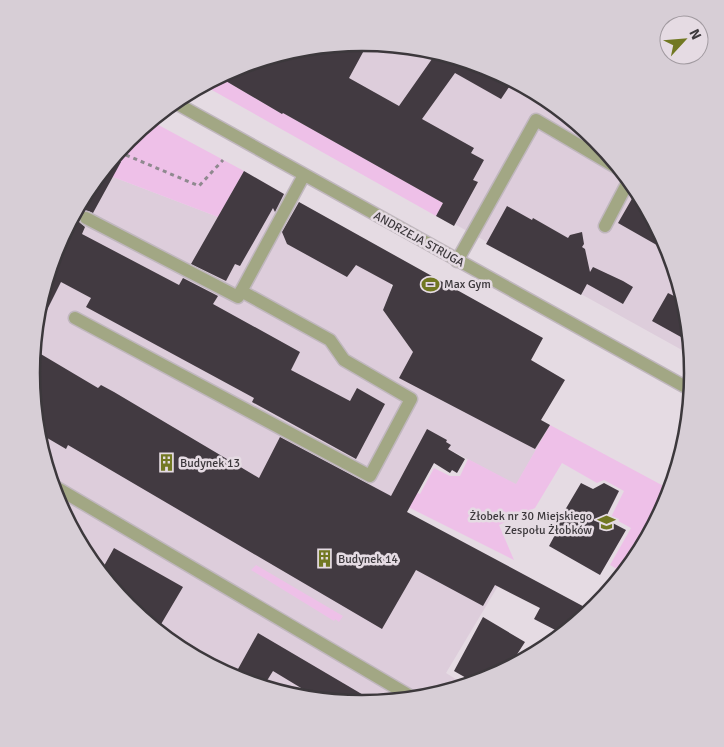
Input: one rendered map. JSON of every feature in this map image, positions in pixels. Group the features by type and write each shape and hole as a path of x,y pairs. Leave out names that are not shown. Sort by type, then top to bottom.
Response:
{"street":[{"name":"ANDRZEJA STRUGA","path":"182,107 683,386"},
{"path":"457,261 536,120 602,159"},
{"path":"86,218 238,297 304,175"},
{"path":"605,226 625,188"},
{"path":"75,318 370,476 410,399 344,360 330,340 241,291"},
{"path":"63,491 405,693"}],"path":[{"path":"126,155 200,186 223,160"}],"shaded area":[{"path":"362,51 404,54 445,62 485,76 523,95 574,131 604,161 630,195 651,231 667,270 678,311 683,350 212,89 239,76 279,62 320,54"},
{"path":"227,82 283,113 443,203 436,216 211,90"},
{"path":"158,125 244,171 218,217 109,175 120,161"},
{"path":"244,171 403,261 391,284 391,290 383,310 411,349 468,382 550,425 516,485 443,446 380,523 498,586 446,673 458,681 404,693 362,696 320,693 279,685 258,678 239,671 201,652 166,629 134,601 94,552 73,516 57,477 46,436 40,374 46,311 57,270 83,212 109,175 218,217"},
{"path":"550,425 663,486 641,535 618,569 610,565 631,528 611,517 624,491 604,480 597,483 562,463 535,508 499,525 514,560 406,506 408,488 420,494 434,468 450,476 460,476 468,459 516,484"},
{"path":"256,565 343,616 339,622 335,619 334,621 251,570"}],"building":[{"path":"362,51 364,51 349,78 399,106 432,59 466,69 509,87 501,99 455,73 422,119 474,148 471,153 484,160 473,180 478,182 454,226 436,216 443,203 227,82 279,62 320,54"},
{"path":"121,162 93,213 85,210 83,211 107,177"},
{"path":"244,171 284,194 275,212 273,208 240,266 235,264 226,281 191,264"},
{"path":"632,198 657,245 618,223"},
{"path":"299,202 543,338 531,360 565,380 541,420 550,425 535,449 399,378 413,352 383,310 393,285 356,265 347,277 287,244 282,232"},
{"path":"507,206 568,238 570,235 582,232 584,244 582,247 585,249 590,272 593,267 633,287 623,304 587,284 581,295 486,244"},
{"path":"79,220 79,222 85,227 82,234 179,285 183,278 218,296 213,304 300,352 291,370 350,401 357,388 385,404 356,459 252,402 254,398 86,307 91,298 61,282 47,310 57,270"},
{"path":"668,293 674,296 682,337 652,321"},
{"path":"41,354 98,388 101,385 114,392 259,478 280,437 391,496 427,429 447,440 446,442 451,445 448,449 465,459 457,473 452,470 450,473 434,463 407,512 584,607 556,630 534,619 540,608 495,585 483,606 416,570 382,629 68,445 66,449 46,437 41,395"},
{"path":"581,483 593,489 604,483 619,491 605,519 626,530 600,575 549,546 556,533 552,532"},
{"path":"114,548 183,587 161,625 134,601 104,566"},
{"path":"483,617 525,642 516,656 485,671 466,678 454,671"},
{"path":"258,633 365,696 304,690 273,671 267,681 237,670"}],"place":[{"name":"Max Gym","path":"430,284"},
{"name":"Budynek 13","path":"166,463"},
{"name":"Żłobek nr 30 Miejskiego Zespołu Żłobków","path":"606,523"},
{"name":"Budynek 14","path":"324,559"}]}
